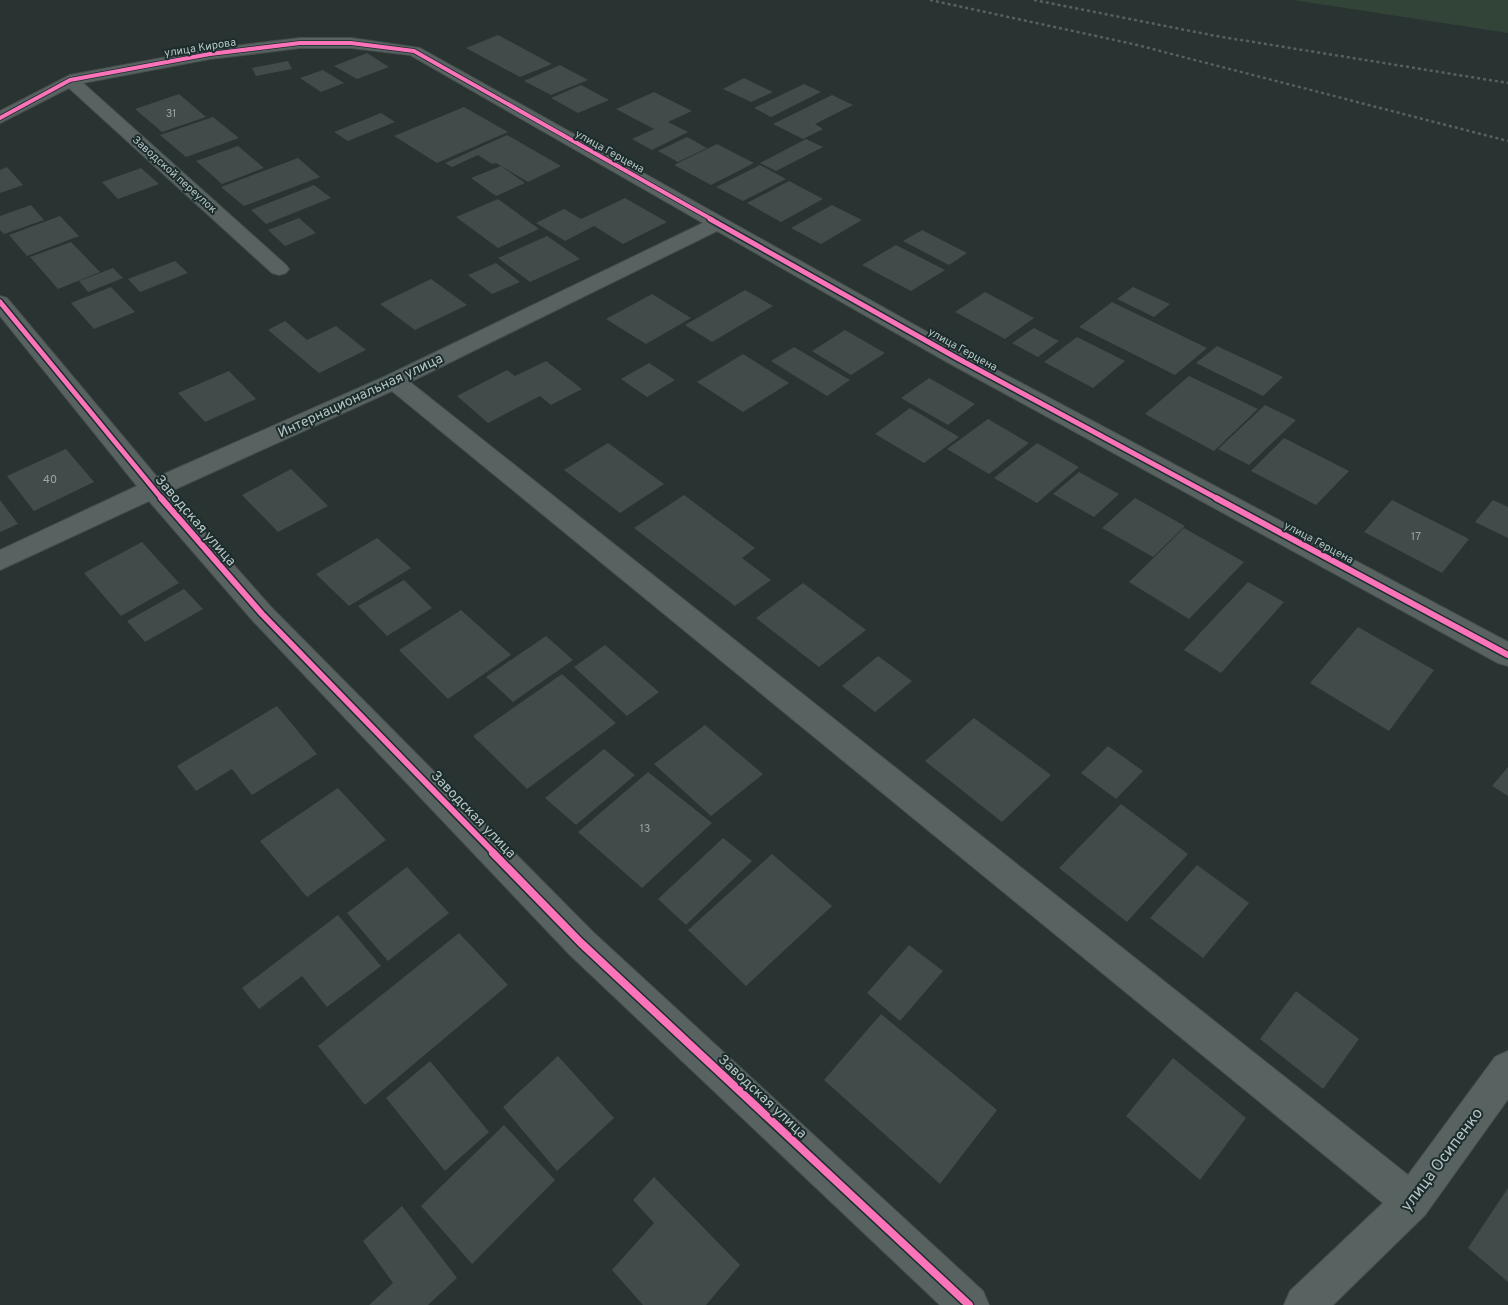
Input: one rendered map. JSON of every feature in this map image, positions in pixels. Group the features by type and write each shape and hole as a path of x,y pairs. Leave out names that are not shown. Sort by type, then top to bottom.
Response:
{"street":[{"name":"улица Кирова","path":"0,118 70,80 210,54 300,43 351,43 414,51"},
{"name":"улица Герцена","path":"414,51 955,357 1508,655"},
{"name":"Заводской переулок","path":"70,80 279,269"},
{"name":"Интернациональная улица","path":"0,561 152,489 394,380 718,223"},
{"name":"Заводская улица","path":"0,302 152,489 262,614 582,943 969,1305"},
{"path":"394,380 1412,1202"},
{"name":"улица Осипенко","path":"1304,1305 1412,1202 1508,1070"}],"green space":[{"path":"1293,0 1508,0 1508,33"}],"building":[{"path":"498,35 552,64 520,77 466,48"},
{"path":"367,53 389,67 357,79 334,66"},
{"path":"288,61 292,69 256,76 252,68"},
{"path":"560,65 588,80 551,95 524,81"},
{"path":"323,70 344,83 321,92 300,78"},
{"path":"744,78 773,92 751,102 723,89"},
{"path":"804,84 821,92 771,117 754,108"},
{"path":"581,85 609,100 578,113 551,98"},
{"path":"654,92 692,111 668,122 688,132 652,150 632,139 654,129 616,109"},
{"path":"179,94 206,117 162,132 135,109"},
{"path":"832,95 853,105 815,124 823,129 803,139 773,124"},
{"path":"464,107 508,132 437,163 394,136"},
{"path":"381,113 395,122 348,141 334,132"},
{"path":"213,117 239,138 186,157 160,135"},
{"path":"507,135 561,166 528,182 496,163 492,164 478,155 452,167 445,163"},
{"path":"687,137 707,148 678,162 658,151"},
{"path":"806,139 823,147 776,171 760,163"},
{"path":"717,144 754,163 711,185 674,165"},
{"path":"238,146 264,168 222,184 196,161"},
{"path":"298,158 320,177 244,206 221,187"},
{"path":"760,165 786,179 743,201 716,187"},
{"path":"501,166 525,183 496,196 471,178"},
{"path":"7,167 23,185 0,193 0,170"},
{"path":"141,168 159,184 118,199 102,182"},
{"path":"789,181 823,199 781,222 747,203"},
{"path":"314,185 331,198 266,224 251,210"},
{"path":"625,198 667,222 623,244 594,226 565,241 536,223 564,209 581,219"},
{"path":"498,199 539,229 498,248 456,217"},
{"path":"31,205 44,220 4,234 0,230 0,216"},
{"path":"832,205 862,220 821,244 791,228"},
{"path":"60,216 79,236 27,256 9,235"},
{"path":"299,218 316,233 285,246 268,230"},
{"path":"922,230 967,253 949,265 903,241"},
{"path":"547,236 580,259 530,282 498,258"},
{"path":"71,242 100,272 58,289 30,257"},
{"path":"896,245 945,270 911,291 862,265"},
{"path":"175,261 188,273 140,292 128,279"},
{"path":"496,263 520,282 492,294 468,275"},
{"path":"113,268 123,278 88,292 79,281"},
{"path":"431,279 467,305 415,330 380,304"},
{"path":"111,287 135,312 94,329 71,303"},
{"path":"1133,287 1170,304 1154,317 1117,299"},
{"path":"745,290 773,306 712,342 685,325"},
{"path":"985,292 1034,318 1005,339 955,312"},
{"path":"652,294 691,318 646,344 606,319"},
{"path":"1112,302 1207,348 1175,375 1079,327"},
{"path":"285,321 307,340 336,326 366,350 319,373 268,330"},
{"path":"1034,328 1059,341 1038,357 1012,343"},
{"path":"845,330 885,353 851,375 812,351"},
{"path":"1077,337 1125,361 1093,388 1044,362"},
{"path":"1217,346 1283,377 1263,396 1196,363"},
{"path":"794,347 850,380 827,396 771,361"},
{"path":"743,354 789,383 743,412 697,382"},
{"path":"546,361 582,389 551,405 540,396 488,423 457,396 507,370 515,376"},
{"path":"649,363 675,380 647,397 621,379"},
{"path":"229,371 256,399 205,422 178,393"},
{"path":"1189,376 1258,409 1214,451 1145,414"},
{"path":"929,378 975,404 948,425 901,398"},
{"path":"1265,405 1296,420 1249,465 1218,449"},
{"path":"910,408 959,437 924,463 875,434"},
{"path":"988,419 1029,443 989,474 947,449"},
{"path":"1284,438 1349,471 1316,505 1251,471"},
{"path":"608,443 664,484 620,513 564,470"},
{"path":"1037,443 1079,467 1037,503 994,478"},
{"path":"66,449 94,482 34,511 7,476"},
{"path":"291,469 328,506 278,532 242,495"},
{"path":"1079,472 1119,494 1094,517 1053,494"},
{"path":"684,495 755,548 742,558 771,580 735,606 634,528"},
{"path":"1135,498 1185,526 1153,557 1102,528"},
{"path":"0,500 18,524 0,532"},
{"path":"1392,500 1469,539 1442,573 1364,532"},
{"path":"1493,500 1508,507 1508,538 1475,522"},
{"path":"1184,528 1244,562 1189,619 1129,582"},
{"path":"377,538 411,568 349,606 316,574"},
{"path":"142,542 179,583 121,616 84,573"},
{"path":"404,580 432,608 387,636 358,606"},
{"path":"1248,582 1284,602 1221,673 1184,650"},
{"path":"803,583 866,630 819,667 756,618"},
{"path":"184,589 203,609 145,642 127,621"},
{"path":"461,610 511,655 448,699 399,650"},
{"path":"1358,627 1434,670 1389,731 1310,683"},
{"path":"546,636 573,660 513,702 486,677"},
{"path":"605,645 659,692 627,716 574,667"},
{"path":"878,656 912,681 875,712 842,686"},
{"path":"562,674 616,723 527,789 473,736"},
{"path":"277,706 317,754 252,795 232,769 196,791 177,766"},
{"path":"974,718 1051,775 1002,822 925,761"},
{"path":"705,725 763,774 711,816 654,764"},
{"path":"1108,746 1143,771 1116,799 1081,773"},
{"path":"604,749 635,775 576,825 545,798"},
{"path":"1508,767 1508,796 1492,786"},
{"path":"648,772 712,823 642,888 578,832"},
{"path":"338,788 386,840 307,897 260,841"},
{"path":"1121,804 1188,854 1127,922 1059,868"},
{"path":"723,838 752,861 686,925 658,899"},
{"path":"772,854 832,906 746,986 688,930"},
{"path":"1197,865 1249,903 1203,958 1150,918"},
{"path":"407,867 449,913 388,961 347,913"},
{"path":"338,915 381,966 327,1007 302,976 259,1009 242,988"},
{"path":"459,933 508,985 365,1105 318,1046"},
{"path":"909,945 943,971 900,1021 867,993"},
{"path":"1296,991 1359,1039 1323,1089 1260,1039"},
{"path":"881,1014 997,1110 940,1184 824,1080"},
{"path":"558,1056 614,1118 557,1171 503,1107"},
{"path":"1173,1058 1246,1118 1200,1180 1126,1116"},
{"path":"430,1061 489,1132 445,1171 386,1098"},
{"path":"504,1125 555,1180 472,1264 421,1206"},
{"path":"654,1177 740,1265 706,1305 643,1305 612,1270 654,1223 633,1200"},
{"path":"1508,1188 1508,1282 1468,1248"},
{"path":"402,1206 457,1278 428,1305 369,1305 393,1283 363,1241"}],"railway":[{"path":"930,0 1133,44 1508,141"},
{"path":"1034,0 1216,36 1508,83"}],"cycle path":[{"path":"0,118 70,80 210,54 300,43 351,43 414,51 955,357 1508,655"},
{"path":"0,302 153,489 262,614 581,943 969,1305"}]}
